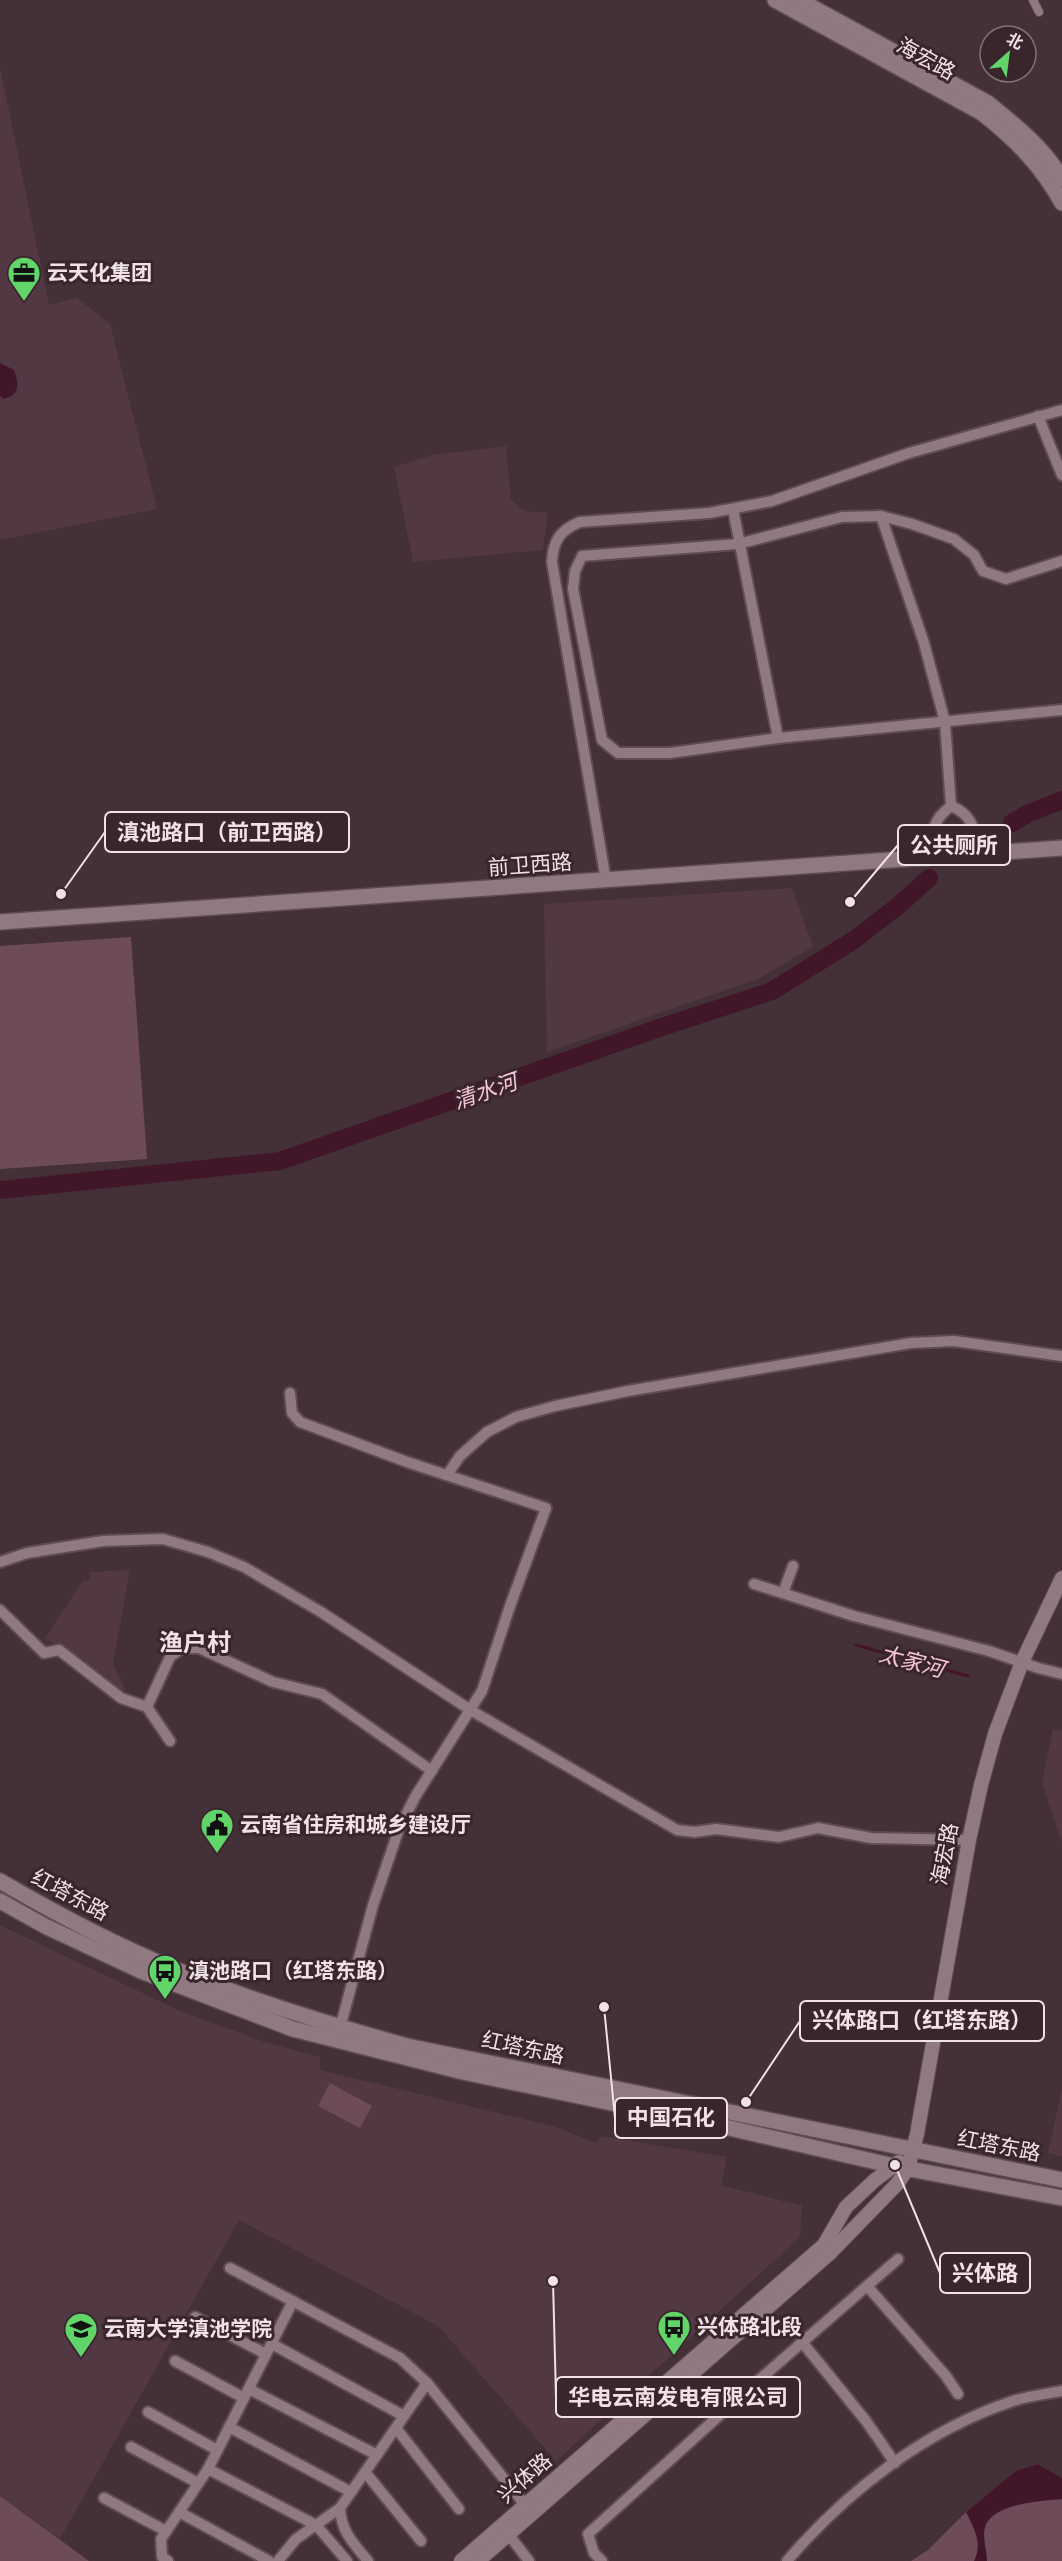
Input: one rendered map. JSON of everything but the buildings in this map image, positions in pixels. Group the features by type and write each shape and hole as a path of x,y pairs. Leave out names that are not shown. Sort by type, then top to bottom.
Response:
{"main road":[{"name":"海宏路","path":"776,0 982,113 1008,134 1033,160 1049,179 1062,203"},
{"name":"海宏路","path":"799,0 988,103 1016,125 1062,179"},
{"name":"前卫西路","path":"978,849 1062,838"},
{"name":"前卫西路","path":"0,912 144,907 978,849 1062,848"},
{"name":"前卫西路","path":"0,922 144,907"},
{"name":"红塔东路","path":"0,1881 98,1934 171,1968 261,2002 340,2028 406,2046 1062,2180"},
{"name":"红塔东路","path":"0,1901 45,1926 141,1971 293,2029 463,2072 708,2123 901,2167 1062,2198"}],"street":[{"path":"1033,0 1039,12"},
{"path":"606,876 552,562 553,547 559,535 568,527 580,522 733,509 772,501 909,453 1062,410"},
{"path":"1038,416 1062,475"},
{"path":"733,509 738,544 768,676 778,738"},
{"path":"881,516 924,644 945,722 951,806"},
{"path":"1062,561 1006,579 983,572 974,555 954,539 881,516 842,517 738,544 582,556 575,571 573,589 602,740 618,753 670,753 778,738 1062,710"},
{"path":"951,806 963,811 970,819 978,849"},
{"path":"935,852 933,830 939,815 951,806"},
{"path":"447,1475 475,1441 501,1424 555,1406 628,1391 911,1343 954,1341 1062,1356"},
{"path":"290,1394 292,1413 300,1422 546,1508 482,1691 472,1711 415,1797 399,1829 373,1905 340,2028"},
{"path":"0,1562 27,1552 103,1541 163,1539 208,1552 244,1567 321,1612 472,1711 677,1830 695,1832 716,1830 779,1837 818,1828 871,1839 969,1840"},
{"path":"783,1593 793,1566"},
{"name":"海宏路","path":"912,2150 918,2134 969,1840 995,1734 1022,1662 1062,1578"},
{"path":"754,1584 854,1616 989,1651 1062,1674"},
{"path":"0,1610 44,1653 59,1650 121,1698 147,1707 170,1741"},
{"path":"147,1707 170,1657 182,1648 200,1648 273,1682 322,1694 432,1771"},
{"path":"901,2167 912,2150"},
{"name":"兴体路","path":"461,2561 505,2530 608,2442 824,2245 846,2207 875,2180 901,2167"},
{"path":"602,2561 594,2553 588,2534 898,2259"},
{"path":"230,2268 400,2358 427,2383 526,2506"},
{"path":"867,2286 946,2376 958,2394"},
{"path":"168,2561 162,2557 161,2540 208,2469 294,2301"},
{"path":"195,2317 269,2349 404,2416"},
{"path":"802,2342 866,2421 895,2463"},
{"path":"175,2361 377,2456"},
{"path":"282,2559 296,2540 339,2508 427,2383"},
{"path":"787,2561 843,2503 910,2451 962,2423 1013,2401 1061,2392"},
{"path":"148,2412 217,2450"},
{"path":"229,2427 351,2492"},
{"path":"396,2428 459,2509"},
{"name":"兴体路","path":"477,2561 526,2506 608,2442"},
{"path":"131,2447 198,2483"},
{"path":"208,2469 316,2525 346,2561"},
{"path":"365,2472 421,2541"},
{"path":"104,2498 166,2531"},
{"path":"339,2508 340,2522 345,2534 368,2561"},
{"path":"179,2512 269,2561"},
{"path":"505,2530 529,2561"}],"shaded area":[{"name":"云天化集团","path":"0,67 49,305 77,298 110,324 157,509 0,540"},
{"path":"0,363 14,370 17,380 17,389 13,395 3,399 0,396"},
{"path":"506,446 511,500 524,511 548,513 543,550 413,562 394,467 432,455"},
{"path":"792,888 813,947 758,979 547,1052 544,904"},
{"path":"131,937 147,1159 0,1169 0,946"},
{"path":"130,1570 113,1664 126,1691 113,1688 45,1638 83,1581 90,1580 89,1572"},
{"path":"1053,1729 1062,1731 1062,1842 1042,1783"},
{"path":"0,1925 180,2011 265,2042 320,2057 320,2070 553,2126 597,2143 601,2136 727,2157 721,2185 802,2206 800,2237 556,2461 438,2326 239,2220 60,2539 0,2496"},
{"path":"330,2083 372,2106 360,2128 318,2106"},
{"path":"1062,2088 1062,2156 1048,2153"},
{"path":"1038,2464 1062,2478 1062,2561 911,2561 928,2550 966,2512 1017,2470"},
{"path":"1038,2464 1062,2478 1062,2499 1031,2502 997,2513 989,2520 984,2531 987,2561 974,2561 978,2542 966,2512 1017,2470"},
{"path":"0,2496 89,2561 0,2561"}],"waterway":[{"name":"清水河","path":"1012,823 1027,814 1062,800"},
{"name":"清水河","path":"0,1190 280,1161 662,1027 772,991 854,940 929,878"},
{"name":"太家河","path":"856,1645 968,1676"}],"place":[{"name":"云天化集团","path":"24,302"},
{"name":"滇池路口（前卫西路）","path":"61,894"},
{"name":"公共厕所","path":"850,902"},
{"name":"云南省住房和城乡建设厅","path":"217,1854"},
{"name":"滇池路口（红塔东路）","path":"165,2000"},
{"name":"中国石化","path":"604,2007"},
{"name":"兴体路口（红塔东路）","path":"746,2102"},
{"name":"兴体路","path":"895,2165"},
{"name":"华电云南发电有限公司","path":"553,2281"},
{"name":"兴体路北段","path":"674,2356"},
{"name":"云南大学滇池学院","path":"81,2358"}],"district":[{"name":"渔户村","path":"195,1643"}]}
